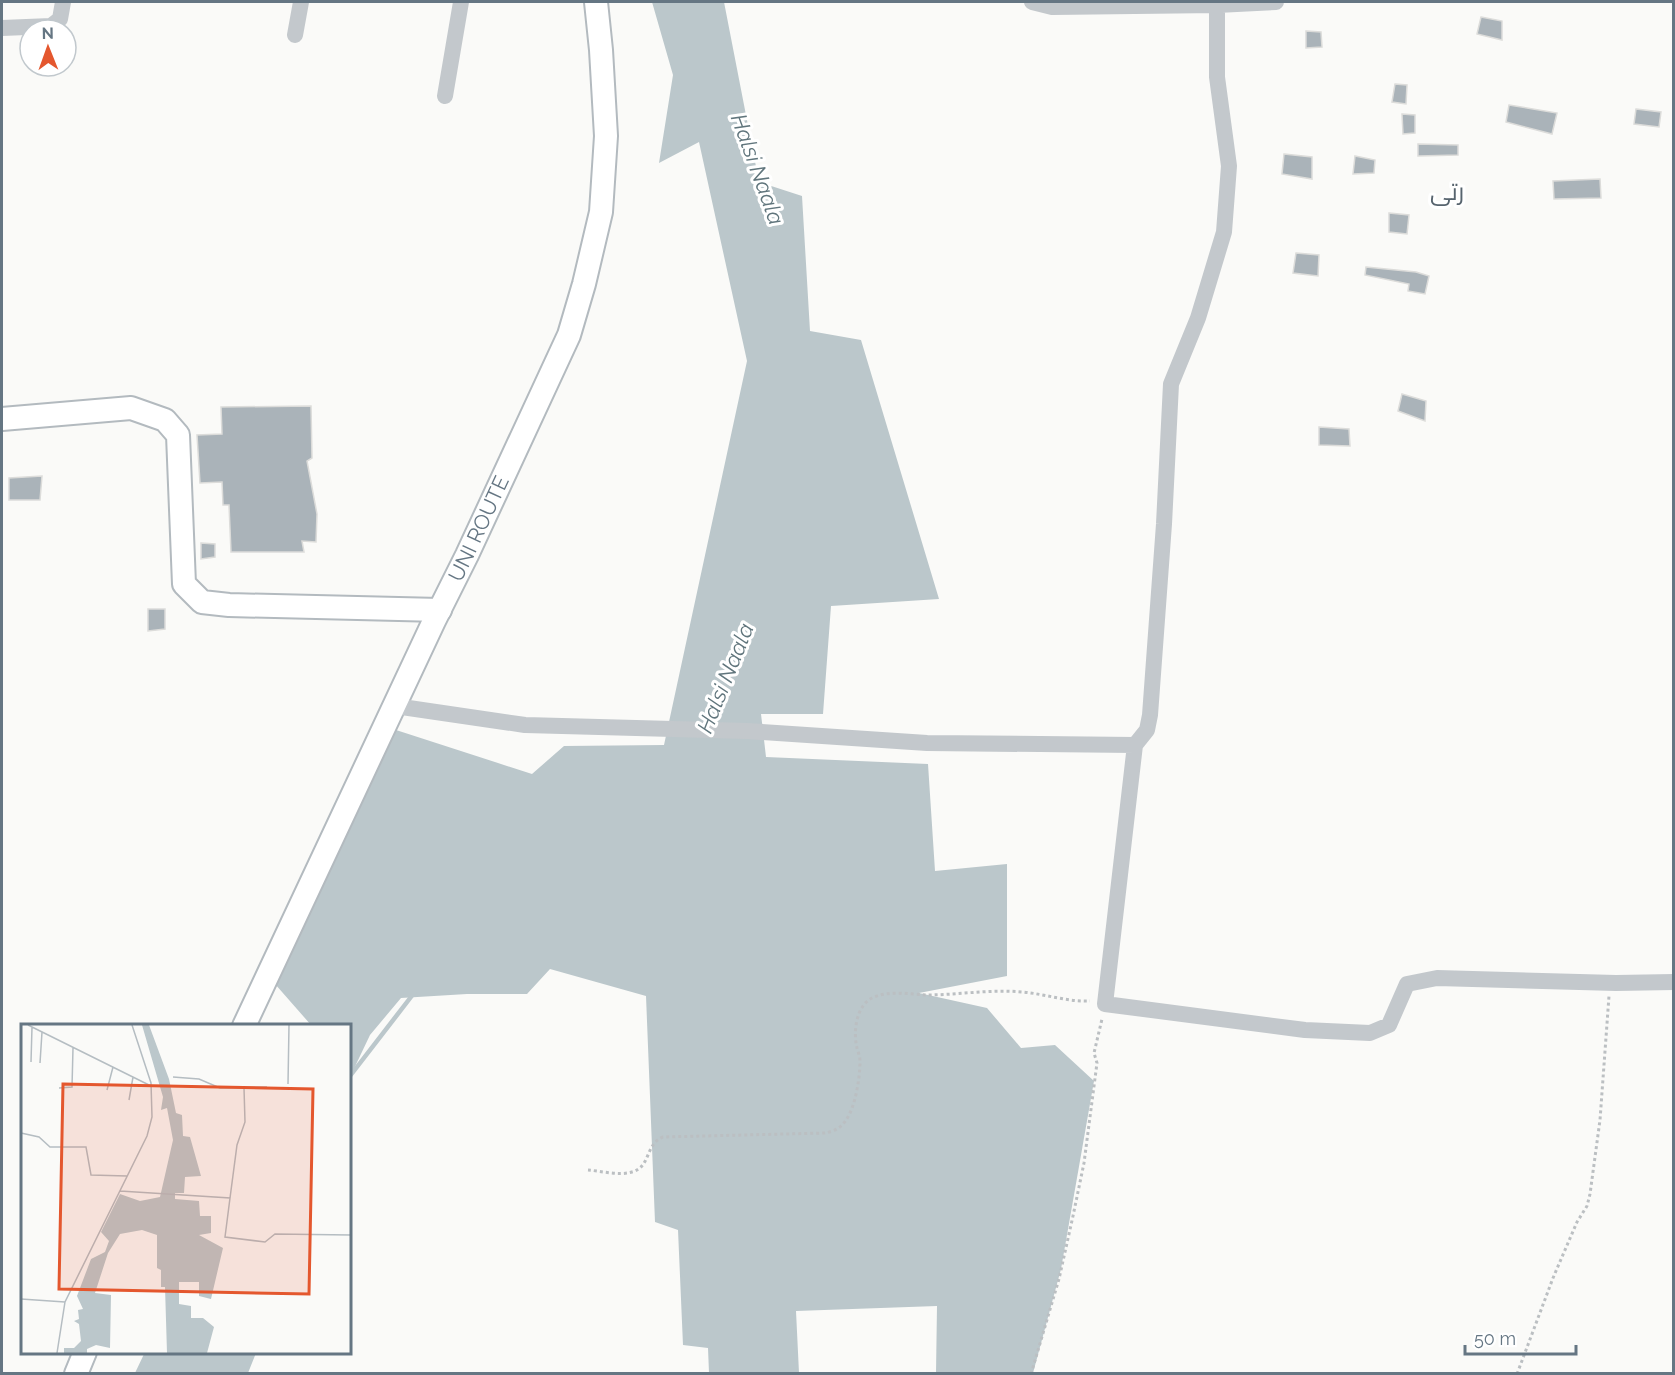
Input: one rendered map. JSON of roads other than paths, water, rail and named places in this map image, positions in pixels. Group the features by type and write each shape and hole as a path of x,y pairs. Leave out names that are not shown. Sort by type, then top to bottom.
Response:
{"street":[{"path":"2,28 51,26 60,19 63,2"},
{"path":"294,35 301,2"},
{"path":"445,96 461,2"},
{"name":"UNI ROUTE","path":"245,1024 568,335 584,284 601,212 606,136 596,2"},
{"path":"1032,2 1052,7 1276,2"},
{"path":"1217,5 1217,77 1228,166 1224,232 1198,318 1171,384 1164,524 1150,715 1147,730 1135,745 1105,1004 1305,1030 1370,1034 1389,1024 1407,984 1437,978 1610,983 1674,982"},
{"path":"2,418 131,408 165,420 178,435 184,584 202,602 440,610"},
{"path":"395,706 525,725 747,731 927,743 1135,745"},
{"path":"76,1374 86,1354"}],"water":[{"path":"652,2 724,2 759,182 802,196 810,331 861,340 939,599 831,606 823,714 761,714 766,757 928,764 935,871 1007,864 1007,976 919,993 987,1008 1021,1048 1055,1045 1094,1081 1061,1269 1033,1373 936,1373 937,1306 796,1311 799,1373 709,1373 708,1348 683,1345 678,1230 655,1222 646,996 550,969 527,994 467,994 401,998 370,1035 351,1075 351,1024 310,1024 275,984 396,730 532,774 564,746 664,745 747,361 699,142 659,163 673,75"},
{"path":"144,1354 256,1354 248,1373 135,1373"}],"waterway":[{"name":"Halsi Naala","path":"351,1075 414,993"}],"district":[{"name":"رتی","path":"1447,192"}]}
